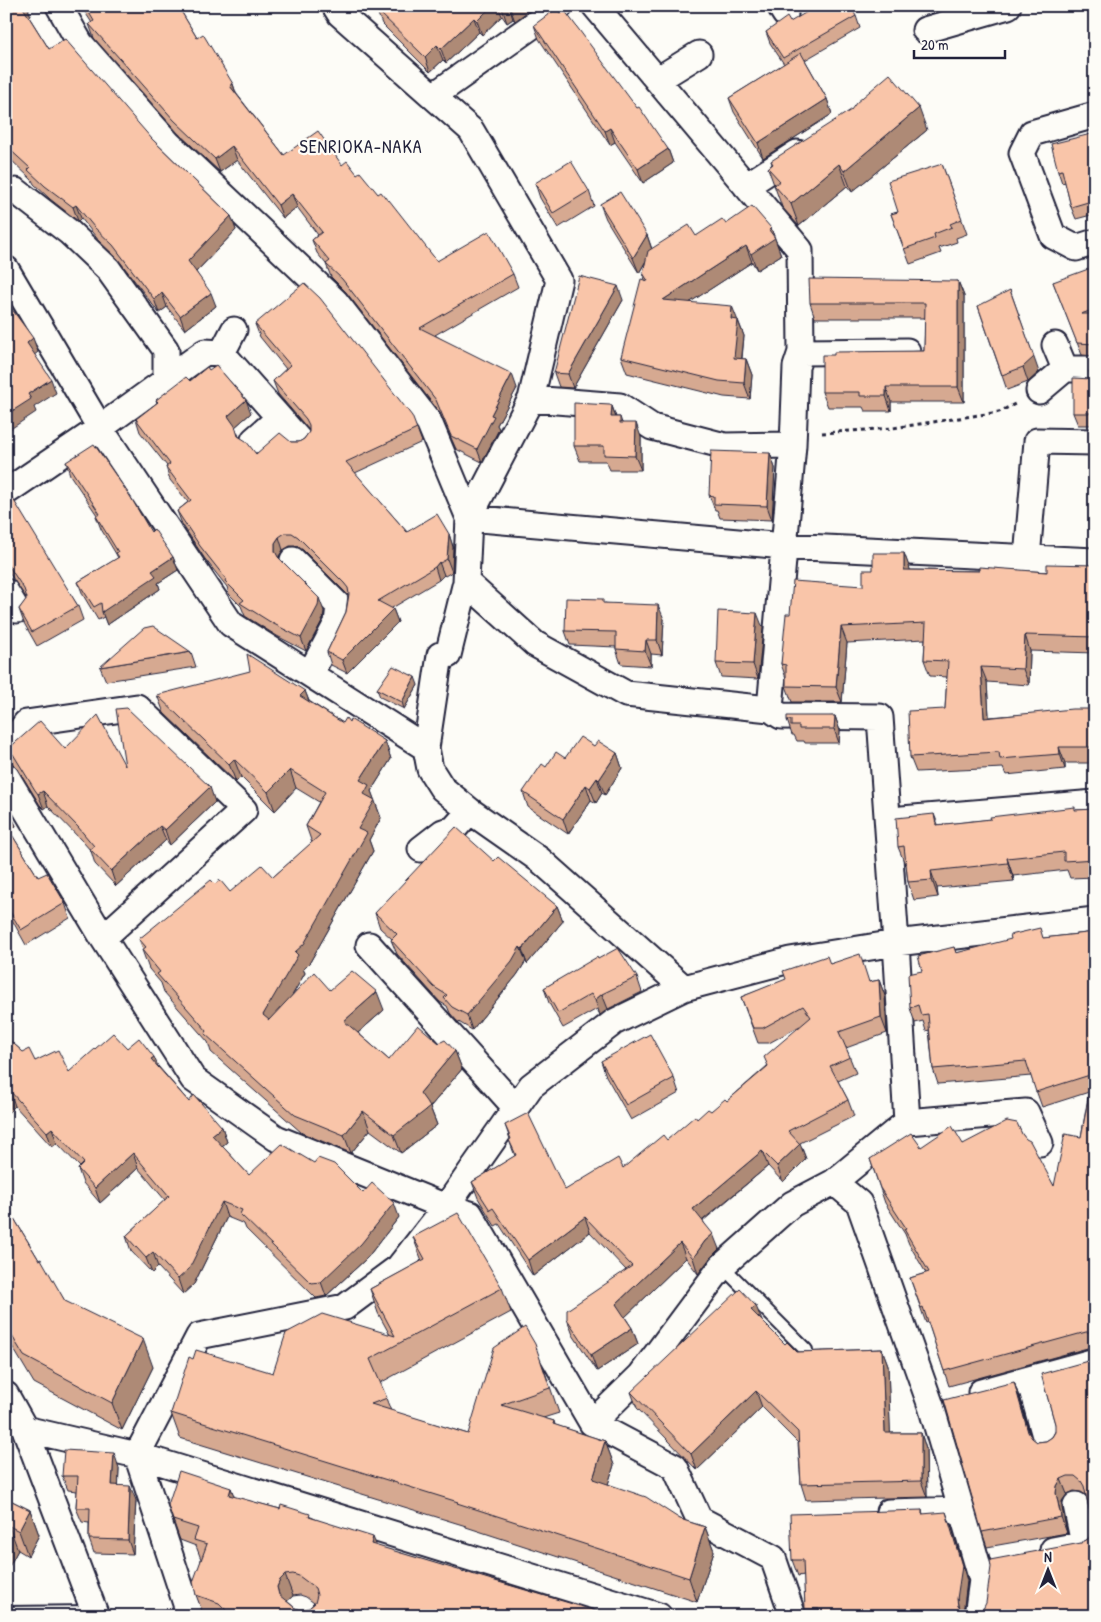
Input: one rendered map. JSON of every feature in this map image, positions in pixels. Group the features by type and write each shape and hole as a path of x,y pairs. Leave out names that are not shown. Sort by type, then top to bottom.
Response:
{"street":[{"path":"59,6 80,44 168,143 335,301 429,422 469,518"},
{"path":"335,6 340,14 471,130 559,280 531,399 469,518 466,582 448,655 440,655 426,748 430,769 442,788 470,811 540,860 684,988"},
{"path":"433,96 560,6"},
{"path":"595,6 800,250 801,352 796,367 792,445 770,709"},
{"path":"925,30 1008,6"},
{"path":"657,80 699,54"},
{"path":"1095,115 1032,133 1022,153 1053,236 1076,248 1095,242"},
{"path":"746,186 818,139"},
{"path":"6,194 16,191 69,232 108,269 166,350 166,379"},
{"path":"6,269 100,428 231,624 426,748"},
{"path":"222,353 234,330"},
{"path":"1055,345 1065,369"},
{"path":"801,352 907,351"},
{"path":"6,492 100,428 205,352 222,353 300,441"},
{"path":"1039,391 1065,369 1095,369"},
{"path":"531,399 620,406 652,427 725,446 792,445"},
{"path":"254,440 279,418"},
{"path":"1026,558 1037,441 1095,442"},
{"path":"469,518 784,546 1095,561"},
{"path":"294,560 339,606 338,622 310,674"},
{"path":"466,582 535,644 626,694 770,709 781,716 880,717 907,1122"},
{"path":"6,750 26,723 137,707 244,810 103,938"},
{"path":"6,776 103,938 193,1079 276,1138 446,1207 470,1214 592,1423 675,1467 699,1519 773,1558 794,1616"},
{"path":"887,820 1095,803"},
{"path":"421,849 443,832 453,830 470,811"},
{"path":"190,1616 137,1455 199,1336 345,1307 399,1267 446,1207 531,1086 614,1022 684,988 790,960 896,943 1095,920"},
{"path":"369,945 516,1108"},
{"path":"592,1423 640,1375 722,1266 792,1204 834,1182 907,1122 1026,1112 1040,1143"},
{"path":"834,1182 859,1203 946,1402 961,1510 987,1562 982,1580 977,1616"},
{"path":"946,1402 1095,1360"},
{"path":"1029,1379 1047,1443"},
{"path":"6,1395 25,1429 95,1614"},
{"path":"25,1429 137,1455 659,1616"},
{"path":"1035,1553 1084,1544 1076,1505"},
{"path":"864,1513 961,1510"}],"lane":[{"path":"722,1266 806,1350"},
{"path":"6,1613 95,1614"}],"path":[{"path":"792,445 808,434 893,428 999,412 1039,391"}],"building":[{"path":"6,6 22,6 49,49 65,39 152,139 231,216 188,261 211,293 180,316 162,293 154,299 113,245 94,227 76,205 73,207 45,186 28,170 30,168 6,146"},
{"path":"85,6 178,6 197,38 203,34 233,84 230,86 284,155 318,131 342,165 347,161 357,174 360,172 378,194 381,192 389,200 437,261 489,231 513,274 420,328 512,374 491,415 494,416 477,449 451,436 436,400 342,279 326,264 330,261 312,240 322,232 292,194 278,205 232,146 215,159 174,120 89,24 94,21"},
{"path":"379,6 492,6 477,21 474,18 441,49 437,45 425,57 376,9"},
{"path":"817,6 850,6 856,16 783,58 766,32 787,17 790,22"},
{"path":"557,8 561,13 565,11 637,108 639,107 668,149 638,169 610,128 605,131 534,25"},
{"path":"801,53 827,99 758,143 729,98"},
{"path":"890,74 919,108 844,171 839,164 791,204 774,185 780,181 768,168 773,164 771,161 851,110 856,103"},
{"path":"1095,133 1095,200 1071,207 1062,170 1058,171 1051,144"},
{"path":"571,161 589,191 553,213 535,183"},
{"path":"942,164 962,219 950,224 952,227 934,234 935,238 904,249 891,214 898,212 888,181"},
{"path":"620,192 647,235 633,258 600,204"},
{"path":"752,206 771,228 769,230 775,238 751,254 746,246 663,300 732,306 731,319 738,320 734,358 746,359 744,383 719,381 621,357 641,279 648,281 643,273 648,251 689,225 696,236 722,219 726,224"},
{"path":"1091,268 1095,276 1095,309 1081,314 1095,314 1095,344 1077,343 1053,282"},
{"path":"579,276 618,286 568,374 554,373"},
{"path":"809,279 958,281 958,387 886,387 886,396 860,396 860,392 822,392 822,355 834,355 834,352 924,351 925,303 810,303"},
{"path":"304,283 320,298 412,416 417,429 346,462 407,532 437,514 449,534 447,559 439,562 435,567 378,601 393,609 342,660 327,652 346,612 349,594 348,588 344,583 298,537 292,533 285,533 275,543 275,551 278,557 319,598 318,606 301,638 240,603 244,600 225,581 226,579 200,546 177,511 191,500 166,467 170,464 136,419 158,402 156,400 186,377 190,381 207,367 209,370 216,365 246,400 228,416 235,426 238,436 246,441 256,454 280,433 291,442 299,442 304,439 309,432 309,425 306,419 273,381 290,365 255,324"},
{"path":"1010,290 1034,357 1023,367 1002,375 978,306"},
{"path":"6,301 33,338 27,343 51,379 28,394 31,399 6,415"},
{"path":"1095,370 1095,413 1073,413 1073,378 1092,379 1089,371"},
{"path":"574,403 610,405 612,406 611,417 620,417 620,423 636,423 635,456 604,455 604,446 574,446"},
{"path":"94,444 130,496 151,532 154,529 173,557 152,571 156,576 102,612 101,603 94,607 78,582 119,557 116,553 118,552 96,516 100,514 66,462"},
{"path":"711,451 770,453 767,506 714,504 714,496 709,495"},
{"path":"10,494 78,606 32,632 19,609 27,598 24,589 6,562 6,496"},
{"path":"873,553 904,553 904,570 979,571 979,567 1047,572 1047,564 1095,565 1095,637 1025,635 1023,669 981,667 984,718 1072,709 1095,709 1095,747 1059,747 1060,754 1000,759 999,752 910,757 908,711 945,709 948,661 924,660 926,623 841,627 836,687 786,686 786,665 781,664 786,614 790,614 793,581 863,586 863,570 873,570"},
{"path":"566,598 603,599 603,603 658,605 657,640 646,640 645,651 616,649 616,632 565,631"},
{"path":"718,611 757,613 753,664 716,663"},
{"path":"153,626 191,652 100,667 144,628"},
{"path":"247,654 305,691 300,696 343,723 346,718 349,722 350,719 385,741 360,780 369,785 364,794 375,800 358,829 367,833 304,944 295,952 298,955 263,1015 269,1020 314,972 330,990 352,971 377,992 344,1021 389,1060 418,1025 439,1043 445,1040 455,1051 420,1093 430,1107 394,1135 363,1111 344,1135 295,1115 205,1034 207,1031 157,974 160,972 142,950 146,947 139,939 211,880 215,884 220,880 230,892 262,865 273,877 320,835 306,826 325,792 290,770 268,792 234,759 229,764 157,695 250,671"},
{"path":"393,666 415,677 402,702 377,689"},
{"path":"127,708 210,787 165,830 160,826 111,871 90,849 94,846 78,827 43,791 38,794 8,749 40,721 65,749 98,715 125,766 116,709"},
{"path":"787,716 835,716 834,729 799,729 799,726 791,726 791,720 787,720"},
{"path":"580,737 594,746 598,741 617,753 599,780 597,778 590,788 586,785 563,819 523,792 542,764 546,767 556,752 565,758"},
{"path":"6,805 10,812 6,815"},
{"path":"1075,807 1075,810 1095,809 1095,859 1064,861 1064,852 1007,858 1008,863 931,871 932,880 908,882 904,846 898,847 896,818 934,814 936,825"},
{"path":"6,825 38,877 47,873 65,903 21,930 6,905 6,896 9,894 6,889"},
{"path":"456,827 494,861 498,857 557,906 522,949 520,947 512,961 467,1015 452,1007 444,998 447,995 434,987 391,940 397,934 375,913"},
{"path":"1040,928 1043,938 1095,932 1095,1333 1086,1332 944,1371 923,1307 921,1308 910,1278 929,1272 904,1229 906,1228 880,1188 870,1159 911,1133 921,1147 952,1126 963,1144 1007,1121 1017,1123 1022,1134 1030,1141 1054,1186 1065,1134 1081,1137 1093,1074 1036,1092 1026,1061 933,1069 928,1014 921,1015 918,1005 910,1008 908,974 922,971 918,956 954,947 956,953 1011,939 1010,935"},
{"path":"618,948 637,977 602,994 595,1000 591,994 558,1013 544,988 597,957 598,959"},
{"path":"860,954 869,982 879,980 881,1017 839,1032 850,1057 830,1066 848,1100 788,1131 800,1144 777,1166 762,1151 693,1209 713,1234 705,1241 693,1258 680,1243 616,1304 632,1328 591,1355 567,1319 567,1310 632,1266 585,1217 528,1260 493,1208 490,1210 472,1182 516,1155 505,1125 528,1113 565,1190 618,1158 623,1168 663,1135 667,1140 695,1116 697,1119 708,1109 711,1111 725,1099 727,1101 768,1066 764,1057 811,1017 803,1006 763,1028 753,1028 741,997 786,979 783,971 827,956 830,964"},
{"path":"113,1033 127,1048 139,1038 154,1057 151,1059 189,1102 194,1095 222,1127 212,1135 249,1175 282,1144 314,1163 318,1158 334,1164 363,1193 372,1183 394,1203 361,1244 321,1282 311,1283 240,1214 242,1210 222,1202 189,1269 178,1279 153,1252 146,1258 126,1236 169,1196 133,1153 95,1188 78,1169 84,1163 52,1128 47,1132 10,1091 6,1095 6,1037 23,1052 29,1049 35,1061 58,1050 69,1072"},
{"path":"650,1034 674,1078 626,1105 601,1061"},
{"path":"6,1205 39,1260 41,1259 65,1301 143,1339 112,1403 24,1356 6,1326"},
{"path":"458,1213 502,1288 370,1359 387,1398 371,1404 468,1434 494,1348 525,1327 535,1344 550,1388 501,1405 554,1421 553,1424 605,1441 593,1479 646,1497 680,1519 705,1527 689,1578 458,1502 171,1413 189,1357 193,1359 196,1350 273,1373 286,1333 322,1314 395,1336 370,1289 425,1259 413,1237"},
{"path":"740,1289 756,1306 751,1310 785,1344 787,1342 797,1352 882,1349 885,1433 921,1433 921,1481 801,1484 798,1432 756,1391 691,1454 631,1392"},
{"path":"1095,1359 1095,1616 819,1616 819,1609 805,1609 803,1560 792,1560 790,1514 922,1510 922,1514 946,1512 962,1566 957,1599 958,1606 963,1612 970,1615 977,1614 986,1603 991,1567 990,1560 1081,1543 1088,1539 1092,1533 1093,1526 1084,1486 1075,1476 1061,1479 1057,1486 1056,1493 1061,1517 982,1532 944,1400 1014,1382 1028,1432 1037,1442 1046,1441 1055,1432 1055,1424 1041,1374"},
{"path":"64,1450 114,1453 112,1485 130,1486 128,1540 89,1539 90,1508 76,1508 78,1476 62,1476"},
{"path":"179,1471 231,1488 229,1495 280,1509 281,1505 310,1514 309,1517 373,1537 371,1544 613,1616 232,1616 219,1603 196,1595 193,1582 207,1544 194,1540 198,1528 173,1520 168,1505","holes":["293,1574 299,1576 315,1588 317,1595 315,1603 309,1608 301,1610 295,1608 279,1595 277,1587 285,1575"]},
{"path":"6,1498 30,1510 19,1531 9,1526 6,1530"}],"district":[{"name":"SENRIOKA-NAKA","path":"361,147"}]}
